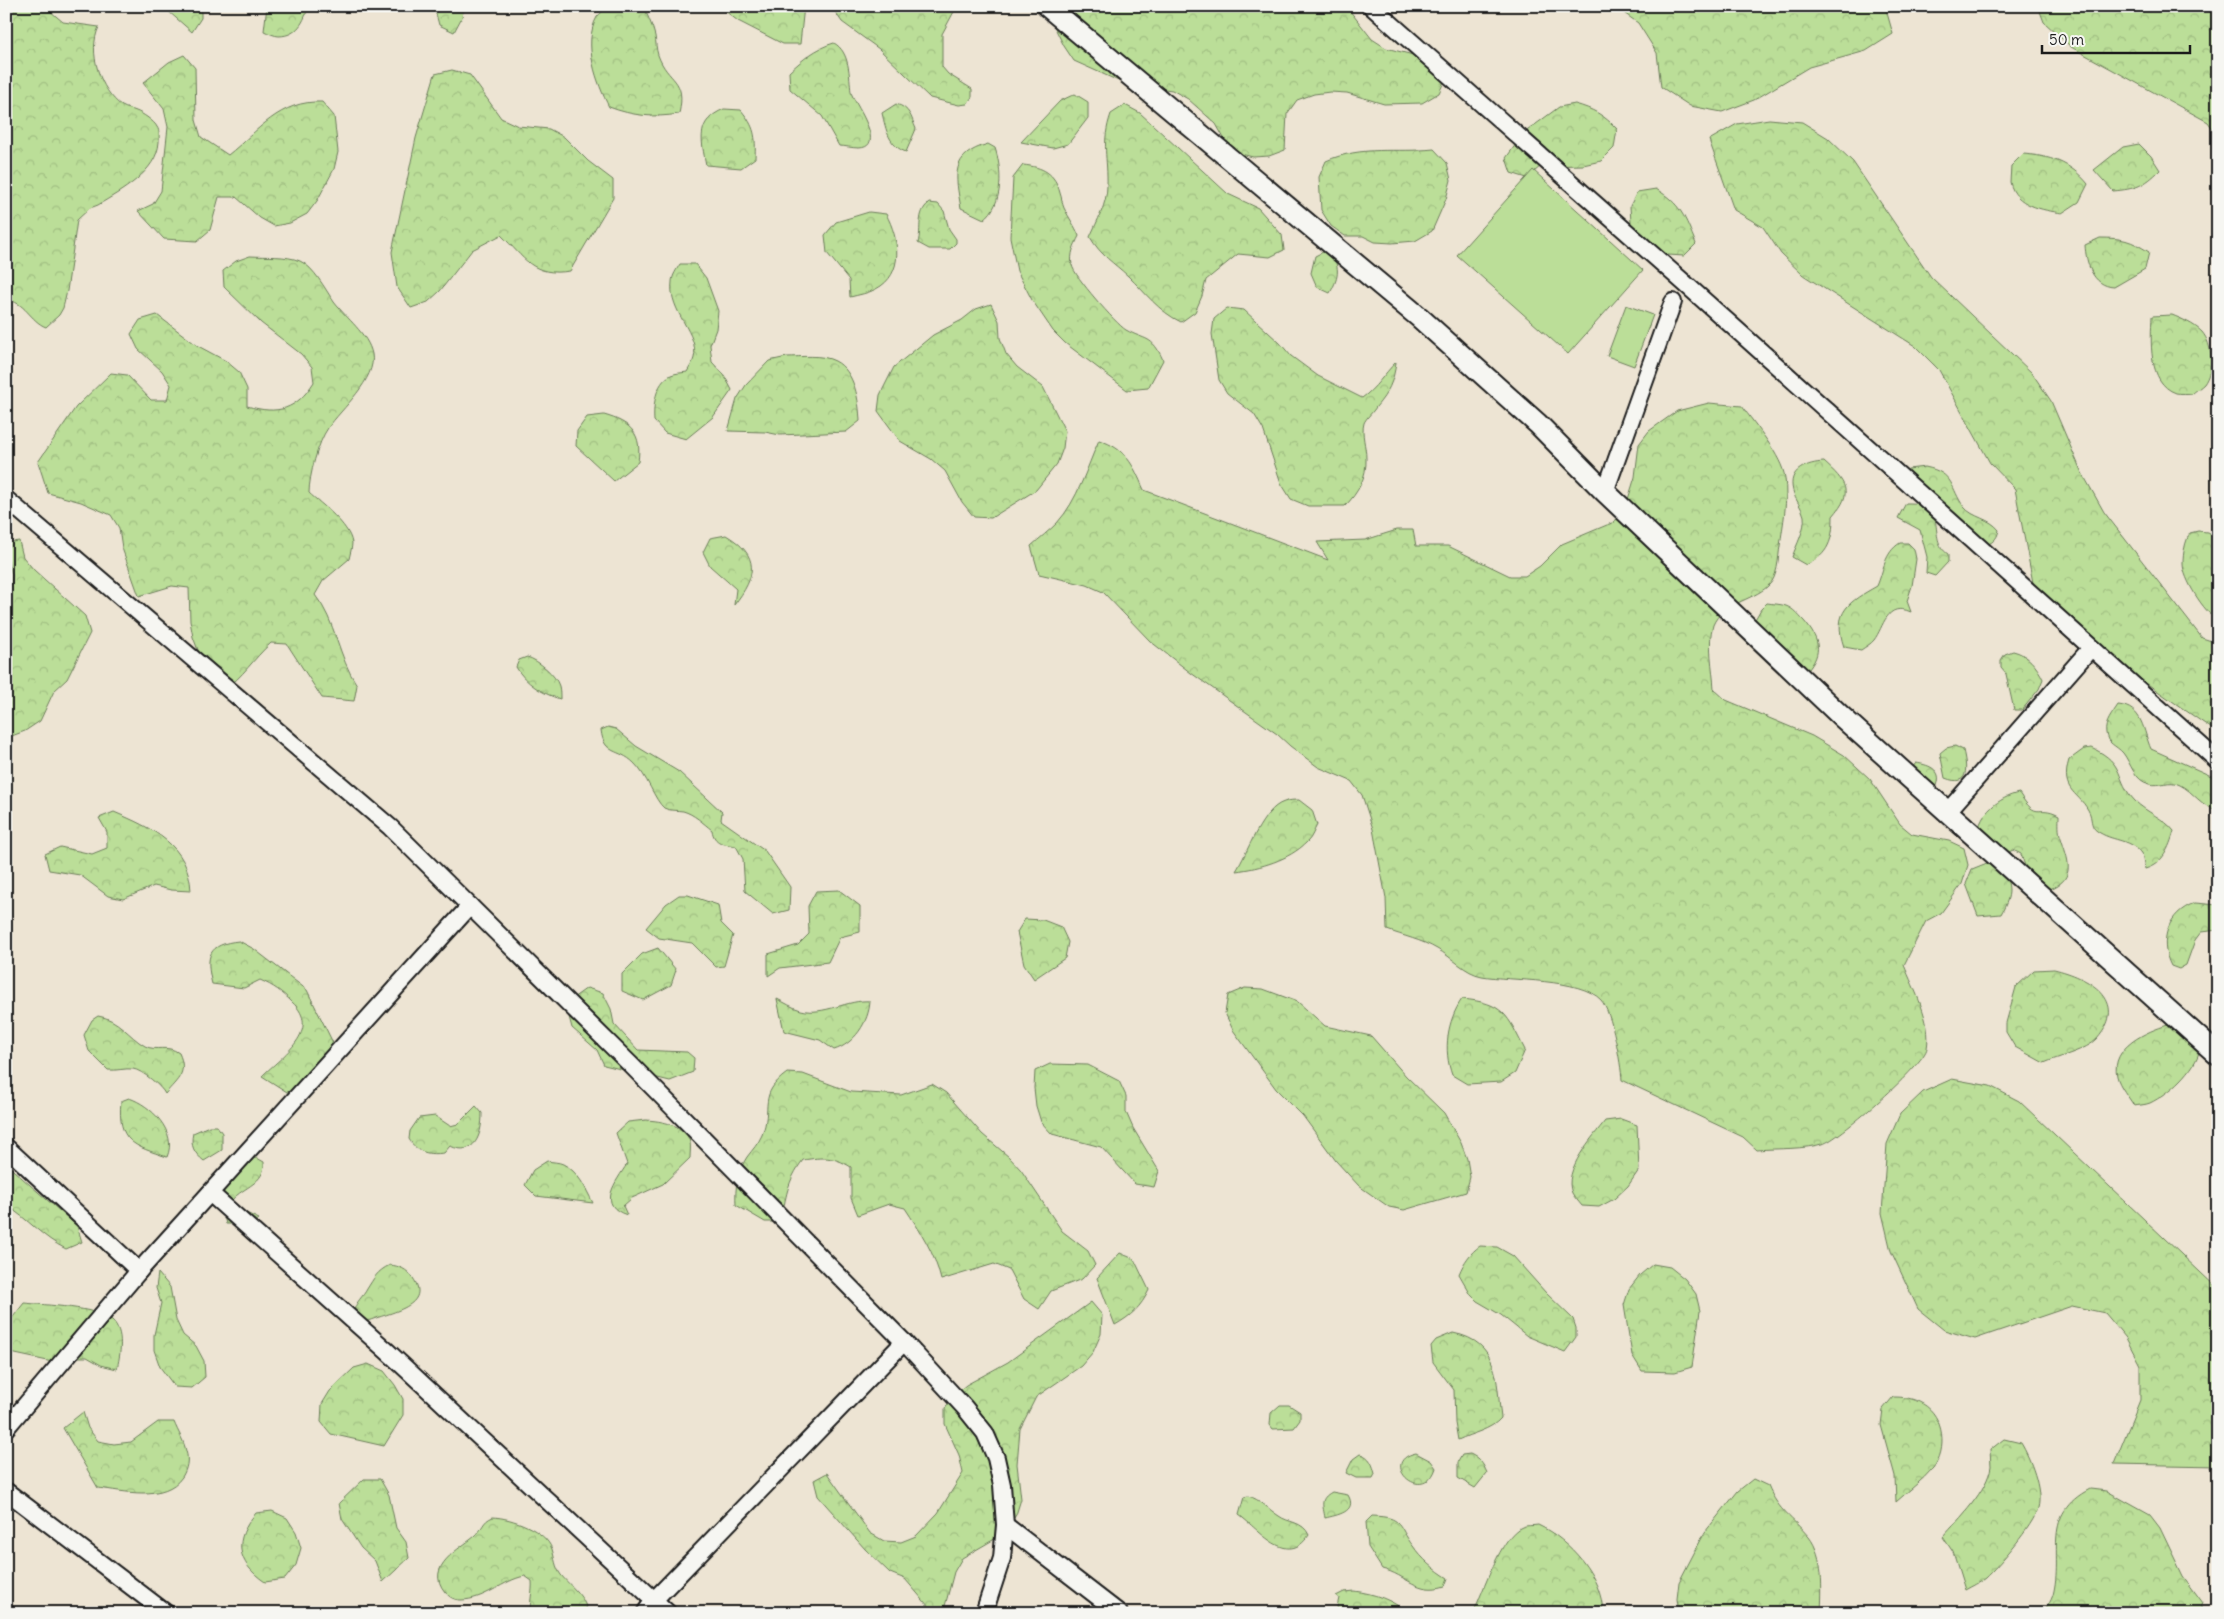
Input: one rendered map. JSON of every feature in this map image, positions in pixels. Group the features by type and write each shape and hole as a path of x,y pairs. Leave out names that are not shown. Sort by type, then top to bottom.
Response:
{"street":[{"path":"1047,6 1419,317 1538,424 1605,492 1842,716 2147,994 2218,1055"},
{"path":"1371,6 1680,279 2218,761"},
{"path":"1605,492 1672,302"},
{"path":"6,499 390,827 904,1342 986,1433 996,1458 1002,1485 1005,1525 1002,1558 984,1613"},
{"path":"1948,811 2091,648"},
{"path":"6,1428 139,1272 470,906"},
{"path":"6,1147 139,1272"},
{"path":"210,1193 387,1351 649,1606 668,1613"},
{"path":"649,1606 904,1342"},
{"path":"6,1491 166,1613"},
{"path":"1005,1525 1119,1613"}],"green space":[{"path":"6,6 44,6 63,22 99,27 94,48 95,59 107,90 122,106 139,112 151,120 159,132 157,153 145,171 127,187 90,208 77,220 63,308 59,315 46,327 40,324 23,307 13,301 6,300"},
{"path":"150,6 201,6 201,18 192,32 168,11"},
{"path":"267,6 308,6 305,17 299,27 291,33 279,36 264,31"},
{"path":"434,6 464,6 462,17 454,32 439,25"},
{"path":"608,6 644,6 654,32 658,55 662,64 679,86 681,102 679,114 644,115 609,107 596,75 591,51 591,39 597,17"},
{"path":"725,6 804,6 800,44 783,44 738,21 725,11"},
{"path":"831,6 897,6 908,11 915,6 957,6 942,34 942,67 948,74 972,89 972,97 967,104 959,105 930,98 879,49 842,22"},
{"path":"1044,6 1346,6 1372,39 1386,48 1421,57 1447,75 1439,93 1422,103 1384,104 1347,93 1330,92 1314,94 1297,100 1287,114 1285,150 1269,156 1253,157 1237,153 1225,140 1216,124 1188,99 1172,90 1123,83 1074,61 1064,46"},
{"path":"1614,6 1885,6 1893,34 1866,51 1809,67 1754,100 1722,112 1690,106 1661,87 1657,53 1638,23"},
{"path":"2038,6 2218,6 2218,136 2208,122 2071,47 2044,22"},
{"path":"834,43 846,58 851,92 870,132 870,140 867,146 859,148 839,146 822,116 790,89 789,72 815,51"},
{"path":"184,55 195,68 196,120 201,137 228,155 270,119 294,106 322,102 334,116 338,152 334,169 317,201 307,214 290,223 274,226 260,218 236,197 219,197 210,230 197,241 164,239 138,211 153,204 161,191 168,127 164,109 143,83 169,62"},
{"path":"452,70 470,75 501,118 518,126 549,129 564,137 588,161 613,180 613,198 570,271 547,271 530,264 501,235 472,250 440,291 428,302 411,308 397,287 392,252 416,138 435,74"},
{"path":"1075,94 1088,102 1088,118 1068,144 1053,148 1021,142 1060,101"},
{"path":"896,104 907,111 916,129 906,152 892,142 882,113"},
{"path":"1575,104 1598,113 1617,129 1614,148 1601,161 1583,165 1541,166 1527,178 1511,173 1506,158 1524,133 1559,107"},
{"path":"1125,105 1140,113 1228,194 1258,208 1282,235 1284,250 1270,257 1238,254 1206,280 1195,312 1181,322 1159,307 1103,254 1090,237 1107,193 1106,134 1108,124 1111,114"},
{"path":"724,109 741,110 754,132 755,158 741,168 706,165 702,139 705,125 709,119"},
{"path":"1769,119 1802,122 1828,138 1853,162 1931,277 2032,373 2051,401 2081,471 2104,512 2202,638 2218,643 2218,733 2100,651 2045,617 2034,588 2015,489 1990,463 1939,370 1915,346 1803,275 1781,254 1763,227 1734,210 1709,140 1737,124"},
{"path":"988,144 995,148 999,166 1000,186 995,205 991,213 984,219 961,208 957,176 961,160 967,154"},
{"path":"2139,144 2151,156 2160,170 2139,186 2113,191 2094,170 2123,147"},
{"path":"1434,149 1447,163 1451,180 1446,199 1432,231 1415,241 1392,243 1375,242 1363,236 1345,236 1331,226 1321,210 1319,177 1326,161 1339,156 1366,151"},
{"path":"2023,154 2042,156 2067,165 2081,176 2088,184 2079,202 2062,213 2039,208 2024,202 2018,197 2010,182 2011,166"},
{"path":"1023,165 1037,167 1047,172 1058,186 1064,208 1079,236 1073,250 1072,265 1079,279 1113,319 1126,330 1152,342 1159,352 1163,360 1148,388 1127,390 1065,343 1053,331 1032,300 1017,271 1010,237 1013,178"},
{"path":"1533,170 1643,270 1568,354 1457,255"},
{"path":"1656,189 1677,206 1692,234 1696,244 1684,256 1668,255 1641,237 1631,223 1630,206 1637,192"},
{"path":"929,203 938,204 944,211 949,229 956,239 956,243 950,249 929,249 918,243 922,212"},
{"path":"869,212 886,214 896,244 897,255 895,265 892,274 885,282 873,290 850,297 849,280 827,253 825,235 836,222"},
{"path":"2100,238 2126,240 2149,252 2145,269 2114,287 2106,286 2100,282 2095,278 2089,265 2085,245"},
{"path":"1329,249 1337,266 1336,281 1330,293 1317,287 1311,273 1315,256"},
{"path":"250,256 289,258 300,261 310,268 334,302 361,333 372,354 372,364 364,383 324,434 312,469 309,486 309,493 341,522 352,543 349,559 323,581 315,595 328,616 345,663 357,685 354,701 322,698 287,644 271,643 224,690 210,682 193,637 190,621 189,588 172,586 139,596 122,548 119,528 111,515 81,502 48,493 38,462 76,407 111,373 127,375 151,400 167,400 171,385 162,371 138,349 131,334 140,320 157,315 198,346 226,361 239,372 247,389 247,406 258,409 277,410 285,408 300,399 314,382 312,367 301,354 261,323 224,287 223,271 236,261"},
{"path":"680,264 695,264 706,278 718,311 716,329 710,345 712,362 724,375 732,390 713,417 686,439 665,433 654,421 656,395 661,383 671,375 687,372 694,358 693,340 679,313 672,293 673,277"},
{"path":"991,304 999,321 1000,338 1006,354 1017,367 1043,387 1065,431 1063,448 1057,464 1036,490 991,518 974,517 962,502 945,471 931,459 900,441 878,411 880,395 894,367 933,335 962,320 976,309"},
{"path":"1626,305 1653,315 1634,366 1607,356"},
{"path":"1227,308 1244,310 1280,343 1291,356 1318,376 1362,398 1372,390 1396,362 1394,375 1387,392 1364,423 1365,472 1358,490 1345,506 1308,506 1291,499 1281,483 1263,429 1254,414 1227,393 1219,380 1212,334 1214,319"},
{"path":"2172,315 2192,324 2202,332 2206,337 2210,350 2211,365 2207,378 2204,384 2192,394 2176,393 2167,388 2155,370 2151,336 2152,316"},
{"path":"787,357 824,357 842,366 855,387 860,421 846,432 780,435 765,432 728,431 737,399 746,385 769,361"},
{"path":"1709,403 1742,406 1779,460 1783,469 1786,486 1784,521 1774,578 1761,591 1723,612 1713,625 1710,648 1714,689 1726,700 1812,736 1844,755 1870,779 1900,824 1912,834 1949,841 1964,848 1968,865 1962,884 1941,913 1926,921 1904,965 1925,1016 1928,1038 1927,1048 1923,1056 1898,1084 1864,1115 1834,1138 1825,1143 1808,1147 1757,1150 1743,1137 1622,1080 1618,1051 1609,1015 1601,1000 1591,993 1562,984 1482,976 1470,972 1443,952 1431,946 1387,930 1386,898 1373,829 1362,795 1351,781 1318,767 1277,734 1191,673 1150,641 1103,592 1087,585 1039,574 1031,546 1057,523 1071,504 1099,440 1122,453 1132,465 1144,490 1328,560 1317,542 1365,540 1397,530 1413,530 1416,546 1448,546 1510,576 1525,576 1540,566 1562,544 1614,522 1625,509 1635,477 1639,444 1649,431 1677,411"},
{"path":"604,415 628,426 633,431 638,444 638,462 614,481 576,446 577,431 587,417"},
{"path":"1824,462 1842,482 1845,488 1844,500 1833,516 1831,539 1825,551 1814,561 1806,565 1792,557 1804,521 1803,513 1794,494 1793,477 1796,472 1806,466"},
{"path":"1925,467 1942,473 1947,477 1964,507 1999,530 1994,541 1982,547 1906,477 1908,469"},
{"path":"1906,503 1920,504 1929,508 1936,522 1938,540 1941,547 1948,554 1948,562 1935,576 1926,573 1927,557 1920,530 1898,518"},
{"path":"2198,531 2207,532 2218,538 2218,620 2201,603 2190,586 2184,570 2183,556 2187,540 2190,533"},
{"path":"726,535 745,550 750,558 751,575 742,594 734,605 736,589 710,566 703,552 710,538"},
{"path":"19,541 23,557 34,570 85,616 90,633 67,679 54,691 40,721 25,731 9,737 6,724 6,698 11,690 13,674 9,609 12,575 6,554 6,543"},
{"path":"1900,543 1908,543 1914,549 1916,559 1912,586 1907,601 1911,612 1896,610 1891,613 1874,640 1861,650 1844,647 1840,625 1845,609 1858,597 1877,586 1885,562"},
{"path":"1767,603 1784,605 1796,612 1814,635 1818,648 1817,655 1804,675 1753,623"},
{"path":"2013,651 2031,661 2043,679 2039,689 2022,710 2014,710 2006,674 2001,668 2001,660 2005,654"},
{"path":"527,657 541,665 554,677 559,686 560,699 535,687 520,673 516,667 519,660"},
{"path":"2118,705 2133,710 2137,715 2144,728 2151,749 2218,779 2218,810 2202,803 2189,791 2176,783 2150,784 2137,776 2123,753 2107,737 2106,729 2108,722"},
{"path":"608,727 616,729 636,746 679,772 722,812 721,820 765,851 790,887 789,910 773,914 745,891 743,859 736,846 717,841 712,830 691,814 664,808 657,800 639,768 628,758 613,751 605,744 601,730"},
{"path":"1955,746 1963,750 1966,769 1963,778 1959,780 1945,778 1940,753 1946,748"},
{"path":"2092,748 2111,760 2119,772 2124,786 2135,801 2170,826 2174,831 2161,859 2151,867 2145,869 2142,853 2136,848 2125,842 2108,837 2095,829 2086,807 2069,786 2067,771 2069,760 2084,749"},
{"path":"1916,763 1927,765 1935,770 1938,777 1936,788 1911,769"},
{"path":"2019,793 2034,810 2052,812 2059,815 2059,832 2068,860 2068,867 2064,879 2050,889 2030,876 2021,854 2013,850 1999,857 1978,834 1982,820 1991,808 2004,798"},
{"path":"1299,800 1312,810 1317,825 1309,840 1292,854 1274,862 1236,871 1256,832 1269,813 1276,806 1284,802"},
{"path":"114,812 155,832 176,850 189,875 191,891 171,890 154,886 123,899 108,896 80,875 49,870 45,854 60,847 92,854 107,848 107,832 99,818"},
{"path":"1987,863 2002,866 2009,885 2009,896 2001,914 1978,916 1966,884 1972,869"},
{"path":"839,890 860,906 860,932 840,937 828,962 780,968 768,976 768,954 798,945 809,934 808,906 816,891"},
{"path":"679,895 688,895 718,905 721,923 733,935 724,966 716,967 692,943 659,938 646,928 666,904"},
{"path":"2195,903 2218,905 2218,930 2201,932 2195,940 2186,965 2179,969 2171,966 2167,956 2165,947 2168,928 2178,913"},
{"path":"1025,919 1043,920 1061,927 1068,942 1065,958 1034,979 1024,964 1017,932"},
{"path":"239,941 254,949 307,990 337,1051 305,1088 287,1092 262,1076 296,1042 301,1032 303,1023 300,1012 292,1002 278,989 260,980 244,988 212,984 209,966 211,953 221,945"},
{"path":"658,948 676,970 671,985 643,1000 622,991 622,974 642,954"},
{"path":"2054,969 2092,984 2101,992 2107,1002 2109,1013 2106,1025 2092,1043 2080,1050 2044,1063 2015,1047 2006,1032 2006,1023 2016,987 2034,970"},
{"path":"587,988 603,993 611,1009 614,1024 638,1050 687,1052 694,1058 693,1072 670,1081 604,1065 597,1050 572,1028 568,1013 573,998"},
{"path":"1245,988 1263,989 1298,1002 1325,1026 1371,1036 1406,1076 1444,1113 1461,1143 1467,1159 1470,1177 1466,1192 1404,1210 1389,1207 1359,1186 1336,1161 1303,1116 1276,1089 1233,1030 1225,1013 1228,995"},
{"path":"777,999 798,1009 810,1011 818,1011 853,1002 870,1001 867,1017 859,1031 848,1043 834,1050 820,1040 784,1031"},
{"path":"1462,999 1487,1004 1503,1013 1514,1028 1525,1050 1515,1073 1501,1082 1467,1084 1452,1075 1448,1056 1448,1036 1453,1017"},
{"path":"98,1016 118,1024 149,1048 166,1048 179,1053 182,1060 182,1071 178,1080 165,1094 156,1083 141,1072 133,1069 108,1070 89,1051 84,1035 92,1020"},
{"path":"2168,1025 2184,1025 2200,1048 2198,1056 2188,1072 2165,1094 2150,1103 2134,1106 2118,1080 2116,1066 2119,1057 2132,1042 2141,1036"},
{"path":"1050,1064 1088,1065 1119,1081 1126,1096 1126,1112 1133,1128 1159,1171 1154,1187 1135,1184 1101,1147 1052,1134 1041,1122 1036,1106 1035,1071"},
{"path":"787,1073 803,1074 851,1092 901,1095 932,1084 946,1093 982,1134 1021,1170 1062,1231 1088,1251 1095,1265 1082,1279 1051,1291 1039,1309 1024,1299 1009,1270 994,1264 941,1280 931,1251 905,1208 889,1204 858,1215 851,1198 851,1167 828,1158 803,1160 790,1182 781,1222 765,1222 736,1205 736,1186 739,1174 747,1157 762,1135 769,1095 772,1088"},
{"path":"1952,1079 1990,1086 2019,1101 2218,1289 2218,1466 2114,1464 2140,1400 2140,1365 2126,1338 2105,1313 2072,1306 1975,1339 1944,1330 1918,1309 1891,1251 1882,1213 1887,1144 1900,1114 1923,1092"},
{"path":"129,1098 154,1113 166,1129 169,1138 167,1157 137,1145 125,1134 120,1115 121,1101"},
{"path":"476,1106 482,1113 481,1129 475,1142 466,1149 450,1146 444,1153 433,1154 420,1150 409,1139 410,1131 419,1118 435,1116 450,1126 458,1124"},
{"path":"1621,1119 1637,1125 1639,1170 1628,1186 1614,1199 1599,1207 1582,1206 1572,1193 1570,1184 1575,1164 1580,1154 1605,1121"},
{"path":"646,1120 672,1125 683,1131 690,1142 690,1158 663,1184 632,1198 623,1206 627,1215 618,1211 612,1205 610,1199 614,1185 627,1164 616,1133 628,1122"},
{"path":"209,1126 217,1126 222,1133 222,1150 204,1161 194,1149 192,1138 193,1133"},
{"path":"257,1158 264,1162 261,1175 253,1184 232,1200 236,1208 259,1219 253,1224 226,1224 220,1201 221,1184 241,1160"},
{"path":"547,1161 561,1163 573,1171 593,1203 536,1196 525,1185 533,1170"},
{"path":"6,1164 77,1226 82,1242 66,1249 58,1245 6,1205"},
{"path":"1480,1246 1497,1247 1513,1256 1546,1293 1573,1319 1576,1337 1565,1352 1527,1336 1501,1315 1477,1301 1471,1295 1459,1274 1468,1258"},
{"path":"1120,1253 1134,1259 1149,1290 1135,1310 1115,1325 1097,1278"},
{"path":"1653,1264 1670,1267 1685,1279 1696,1294 1700,1311 1692,1367 1675,1372 1642,1371 1632,1355 1624,1305 1629,1289 1640,1275"},
{"path":"390,1265 403,1268 411,1275 418,1288 417,1296 412,1303 404,1308 366,1322 354,1311 355,1308 376,1275"},
{"path":"158,1273 170,1287 176,1320 183,1335 196,1346 204,1361 205,1377 192,1388 175,1387 160,1367 154,1350 154,1335 161,1303 156,1288"},
{"path":"1091,1302 1102,1315 1101,1334 1093,1352 1081,1366 1036,1397 1020,1429 1017,1464 1021,1499 1016,1515 1006,1529 993,1540 962,1558 954,1572 945,1606 929,1607 905,1579 890,1573 865,1549 818,1496 814,1480 827,1473 870,1533 884,1541 901,1542 916,1536 938,1513 963,1473 959,1455 945,1424 945,1409 954,1395 966,1385 1008,1362"},
{"path":"24,1303 83,1309 112,1320 119,1331 120,1337 117,1369 101,1365 87,1357 72,1357 57,1363 6,1352 6,1326"},
{"path":"1453,1333 1468,1338 1480,1345 1488,1354 1496,1377 1501,1418 1487,1428 1458,1440 1455,1423 1454,1390 1433,1362 1431,1346 1436,1340"},
{"path":"368,1364 384,1371 403,1399 403,1415 384,1446 331,1434 321,1422 322,1404 330,1391 354,1368"},
{"path":"1893,1397 1912,1399 1930,1409 1936,1417 1942,1434 1941,1452 1938,1461 1920,1482 1896,1502 1895,1476 1881,1425 1883,1409"},
{"path":"1280,1405 1289,1405 1300,1412 1300,1420 1294,1428 1273,1429 1270,1425 1271,1413"},
{"path":"83,1412 88,1428 98,1441 114,1444 131,1442 158,1422 174,1422 187,1454 187,1464 182,1477 175,1485 155,1492 143,1493 98,1488 63,1428"},
{"path":"2004,1439 2021,1443 2025,1449 2032,1465 2039,1492 2038,1508 2030,1524 2015,1545 1991,1572 1983,1580 1965,1590 1953,1552 1943,1537 1979,1494 1989,1475 1991,1466 1990,1450"},
{"path":"1416,1453 1431,1461 1436,1468 1430,1479 1422,1483 1414,1483 1406,1478 1402,1472 1401,1464 1405,1458"},
{"path":"1360,1454 1370,1461 1375,1474 1373,1478 1356,1478 1346,1473 1353,1459"},
{"path":"1470,1454 1480,1461 1487,1473 1475,1488 1458,1478 1458,1462 1462,1455"},
{"path":"364,1479 380,1479 389,1495 396,1528 406,1542 409,1558 383,1582 375,1561 361,1548 342,1519 339,1503"},
{"path":"1753,1479 1768,1486 1781,1508 1809,1537 1814,1545 1820,1563 1821,1613 1679,1613 1677,1599 1679,1582 1705,1532 1738,1491"},
{"path":"2090,1489 2107,1491 2150,1515 2160,1528 2183,1576 2203,1603 2199,1613 2044,1613 2053,1595 2056,1579 2059,1523 2065,1510 2075,1499"},
{"path":"1332,1492 1348,1495 1350,1505 1345,1512 1325,1518 1324,1500"},
{"path":"1248,1496 1283,1518 1303,1527 1309,1535 1301,1544 1292,1548 1274,1543 1239,1515 1244,1497"},
{"path":"272,1511 287,1518 296,1532 301,1548 296,1565 285,1579 265,1582 248,1567 243,1558 241,1541 244,1532 256,1513"},
{"path":"1372,1516 1395,1520 1420,1555 1448,1578 1445,1586 1427,1588 1419,1586 1382,1569 1368,1547 1366,1522"},
{"path":"493,1517 527,1526 548,1542 559,1572 581,1597 587,1613 531,1613 532,1581 525,1576 509,1581 478,1597 470,1599 452,1598 445,1592 440,1583 439,1574 441,1566 446,1559 475,1536 485,1523"},
{"path":"1538,1525 1562,1540 1582,1561 1597,1586 1603,1613 1473,1613 1493,1566 1507,1541 1514,1532 1522,1527"},
{"path":"1354,1591 1382,1598 1408,1613 1340,1613 1337,1607 1339,1598 1336,1596 1344,1592"}]}
